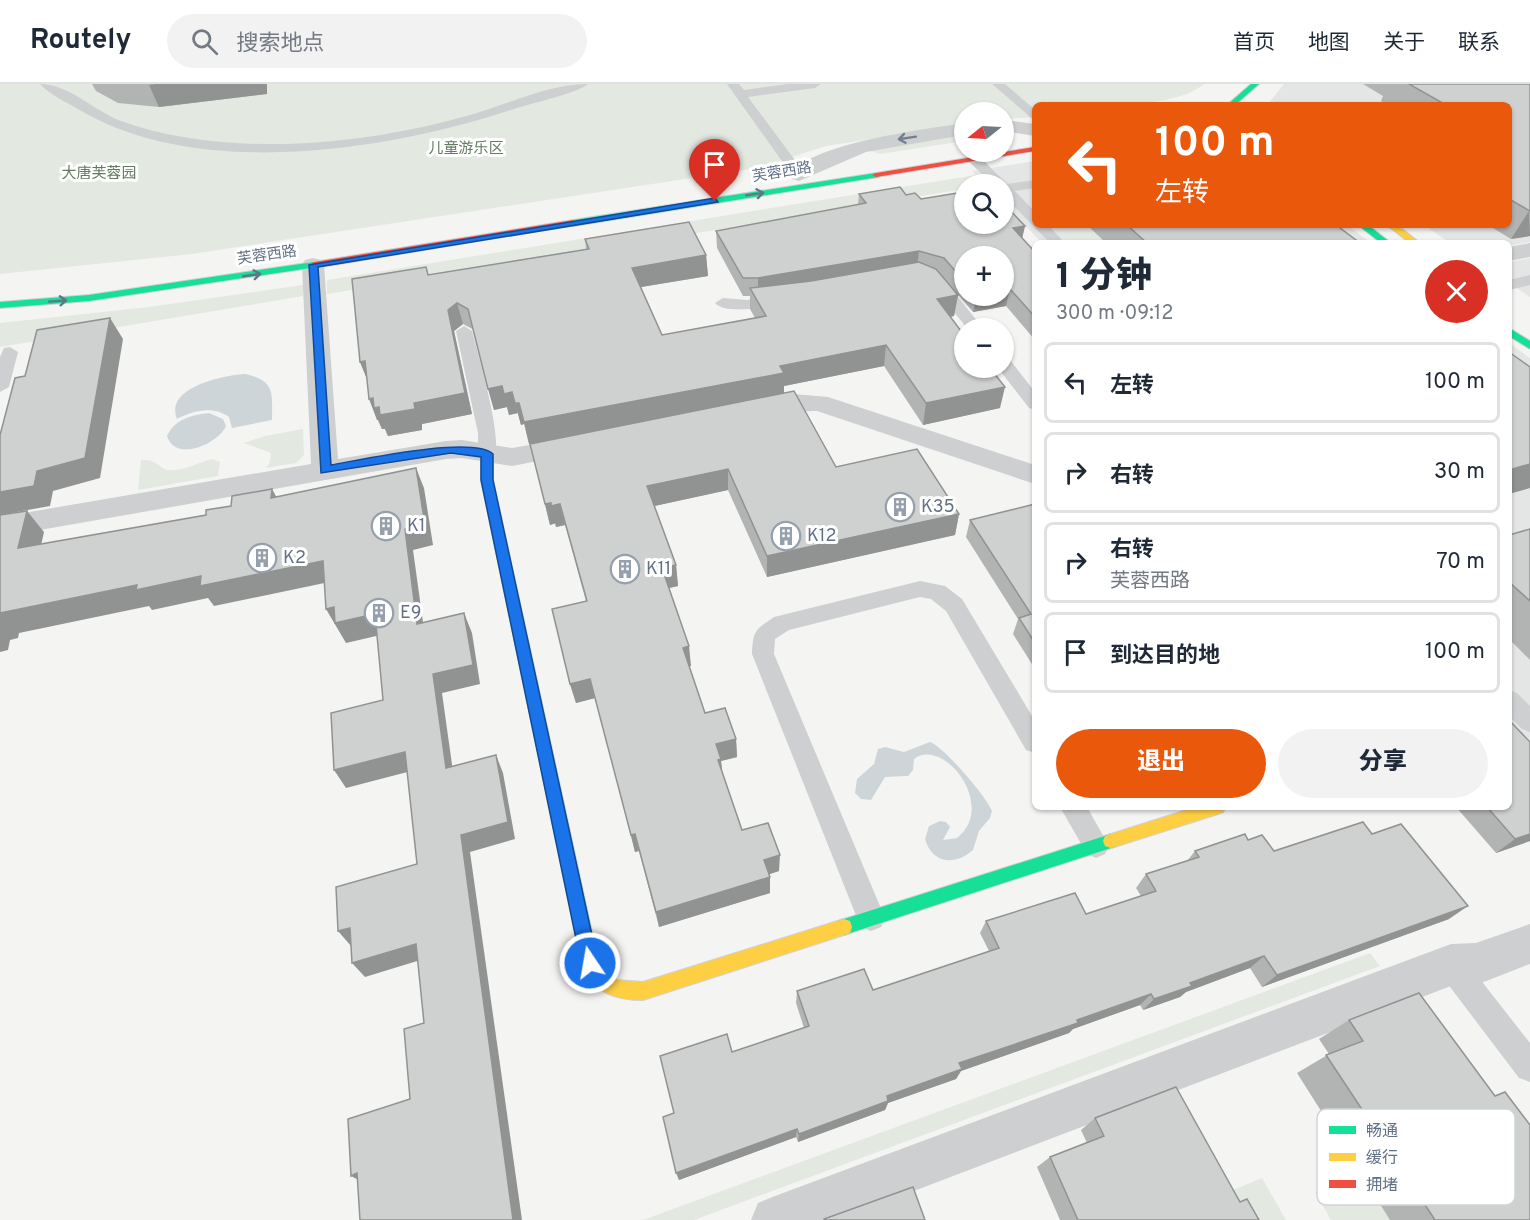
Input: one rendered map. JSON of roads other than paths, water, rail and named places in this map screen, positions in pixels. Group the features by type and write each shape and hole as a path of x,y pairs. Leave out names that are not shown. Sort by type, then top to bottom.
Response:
{"main road":[{"path":"1234,102 1255,84"},
{"path":"1014,140 1032,137"},
{"name":"芙蓉西路","path":"1014,150 1032,149"},
{"name":"芙蓉西路","path":"432,231 799,175 954,155"},
{"name":"芙蓉西路","path":"0,305 89,298 313,265 954,156"},
{"path":"1366,228 1383,240"},
{"path":"1394,228 1412,240"},
{"path":"1512,333 1530,346"},
{"path":"487,454 490,495 590,963 597,978 609,988 625,993 643,991 1209,810"}],"street":[{"path":"1014,127 1032,130"},
{"path":"799,175 826,158 848,149 954,131"},
{"path":"1512,253 1530,250"},
{"path":"313,265 325,470"},
{"path":"735,413 794,402 819,403 1032,474"},
{"path":"0,527 451,449 517,457 597,441"},
{"path":"775,1220 1451,965 1484,962 1530,944"}],"lane":[{"path":"46,84 92,113 135,130 192,142 272,147 337,143 412,133 480,116 582,84"},
{"path":"737,89 815,84"},
{"path":"998,84 1032,114"},
{"path":"737,89 799,175"},
{"path":"978,162 990,174"},
{"path":"1014,187 1032,184"},
{"path":"1014,198 1032,217"},
{"path":"1043,228 1055,240"},
{"path":"926,277 940,285 967,318"},
{"path":"1512,284 1530,280"},
{"path":"723,303 753,304 793,297"},
{"path":"465,331 487,430 487,454"},
{"path":"0,387 10,352"},
{"path":"1014,377 1032,400"},
{"path":"871,918 763,654 764,635 772,628 804,618 914,590 936,591 954,605 1032,737"},
{"path":"1512,703 1530,722"},
{"path":"1075,810 1096,846"},
{"path":"1451,965 1530,1067"}],"place":[{"name":"K35","path":"900,507"},
{"name":"K1","path":"386,526"},
{"name":"K12","path":"786,536"},
{"name":"K2","path":"262,558"},
{"name":"K11","path":"625,569"},
{"name":"E9","path":"379,613"}],"park label":[{"name":"儿童游乐区","path":"466,149"},
{"name":"大唐芙蓉园","path":"99,174"}]}
